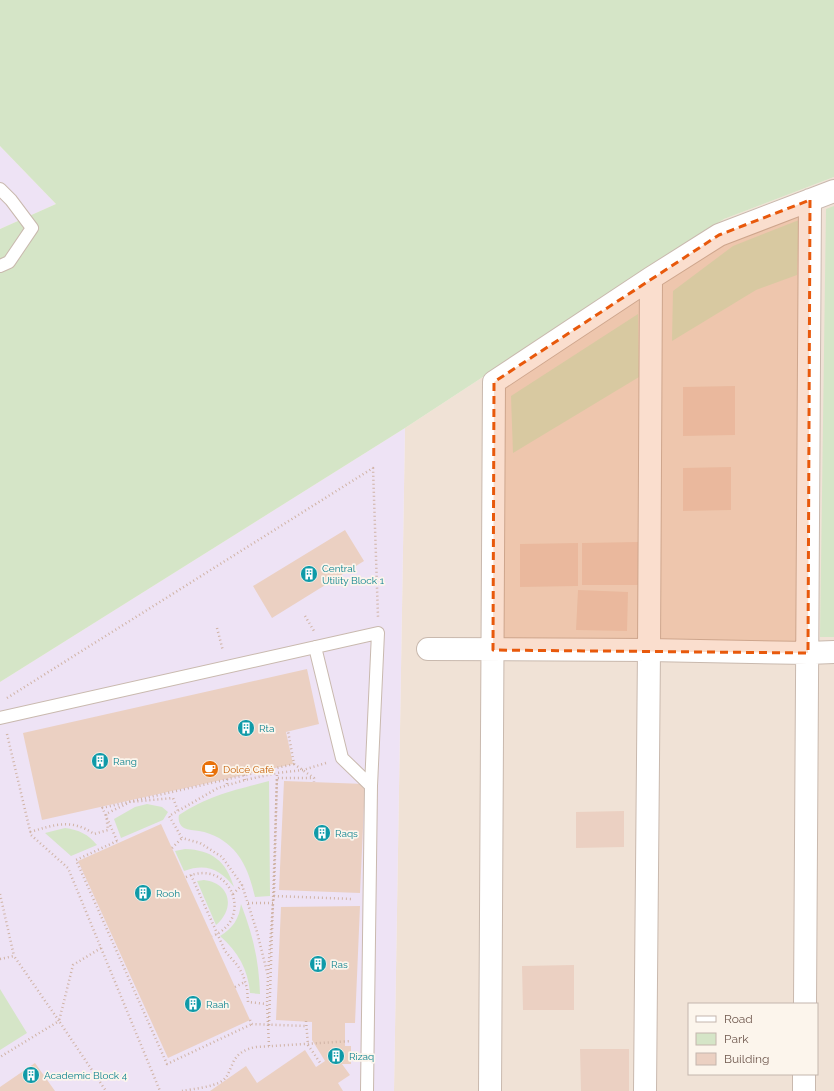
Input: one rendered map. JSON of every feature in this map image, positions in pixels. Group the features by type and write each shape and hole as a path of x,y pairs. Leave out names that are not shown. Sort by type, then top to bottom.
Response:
{"street":[{"path":"490,1091 494,382 719,235 834,191"},
{"path":"805,1003 810,200"},
{"path":"645,1091 651,278"},
{"path":"428,649 834,652"},
{"path":"804,1075 804,1091"}],"lane":[{"path":"0,189 11,200 32,228 10,262 0,266"},
{"path":"1,718 378,633 372,786 367,1091"},
{"path":"315,647 342,758 372,786"}],"path":[{"path":"7,698 373,468 378,633"},
{"path":"217,628 228,667"},
{"path":"1,718 31,835 68,868 160,1091"},
{"path":"269,1025 277,778 314,780 294,764 288,732"},
{"path":"268,976 257,932 242,885 222,857 200,843 182,838 169,816 227,784 277,773 303,770 342,758"},
{"path":"294,764 102,807 117,842 76,860 167,1064 252,1024 306,1026"},
{"path":"269,1046 267,1004 274,896 277,773"},
{"path":"244,775 245,780"},
{"path":"226,779 227,784"},
{"path":"30,832 58,824 79,826 94,834 108,830 106,814 130,802 173,798 178,811"},
{"path":"172,848 182,838"},
{"path":"186,877 203,873 216,876 224,880 233,894 235,903 232,917 225,929 212,936"},
{"path":"191,875 225,951 238,966 246,982 248,1002 267,1004"},
{"path":"233,894 242,885"},
{"path":"0,894 14,956 106,1091"},
{"path":"274,896 370,899"},
{"path":"248,903 273,903"},
{"path":"0,1057 59,1021 73,965 101,948"},
{"path":"0,959 14,956"},
{"path":"235,987 246,982"},
{"path":"250,1020 252,1024"},
{"path":"306,1021 308,1045 321,1064"},
{"path":"182,1091 217,1084 222,1081 229,1072 233,1061 242,1052 256,1047 368,1040"}],"highlighted area":[{"path":"810,200 808,653 493,650 494,382 719,235"}],"shaded area":[{"path":"0,146 56,204 0,229"},
{"path":"834,177 834,1091 394,1091 405,428 724,219"},
{"path":"405,428 394,1091 0,1091 0,682"}],"green space":[{"path":"0,0 834,0 834,177 724,219 405,428 0,682 0,229 56,204 0,146"},
{"path":"834,206 834,637 820,637 826,209"},
{"path":"799,220 797,275 756,290 672,341 673,291 733,246"},
{"path":"638,314 639,377 513,453 511,396"},
{"path":"269,781 270,896 255,897 247,871 239,856 219,838 204,832 189,830 182,827 179,820 179,815 190,808 233,790"},
{"path":"147,804 162,807 168,812 163,820 121,838 114,819 135,807"},
{"path":"65,828 83,833 97,845 71,856 45,833"},
{"path":"185,849 203,852 217,859 227,870 234,887 223,876 212,869 199,868 184,871 175,851"},
{"path":"204,880 213,882 220,886 227,897 228,904 226,911 216,925 197,881"},
{"path":"241,904 255,948 260,994 250,993 247,976 241,962 232,948 220,936 235,923"},
{"path":"0,989 27,1033 0,1050"}],"building":[{"path":"735,386 735,435 683,436 683,387"},
{"path":"731,467 731,510 683,511 683,468"},
{"name":"Central Utility Block 1","path":"345,530 364,561 272,618 253,586"},
{"path":"638,542 638,585 582,585 582,543"},
{"path":"578,543 578,586 520,587 520,544"},
{"path":"578,590 628,592 627,631 576,630"},
{"path":"307,669 319,724 286,732 293,764 42,820 23,733"},
{"name":"Raqs","path":"284,781 365,784 360,893 279,890"},
{"path":"624,811 624,847 576,848 576,812"},
{"path":"161,824 250,1020 168,1058 78,861"},
{"name":"Ras","path":"360,906 355,1023 345,1023 345,1046 351,1046 351,1064 342,1064 350,1075 338,1083 343,1091 210,1091 246,1066 257,1083 305,1050 316,1067 325,1061 312,1040 312,1022 276,1020 281,907"},
{"path":"574,965 574,1010 523,1010 522,966"},
{"path":"580,1049 629,1049 629,1091 581,1091"},
{"name":"Academic Block 4","path":"35,1063 55,1091 0,1091 0,1087"}],"place":[{"name":"Central Utility Block 1","path":"309,574"},
{"name":"Rta","path":"246,728"},
{"name":"Rang","path":"100,761"},
{"name":"Dolcé Café","path":"210,769"},
{"name":"Raqs","path":"322,833"},
{"name":"Rooh","path":"143,893"},
{"name":"Ras","path":"318,964"},
{"name":"Raah","path":"193,1004"},
{"name":"Rizaq","path":"336,1056"},
{"name":"Academic Block 4","path":"31,1075"}]}
